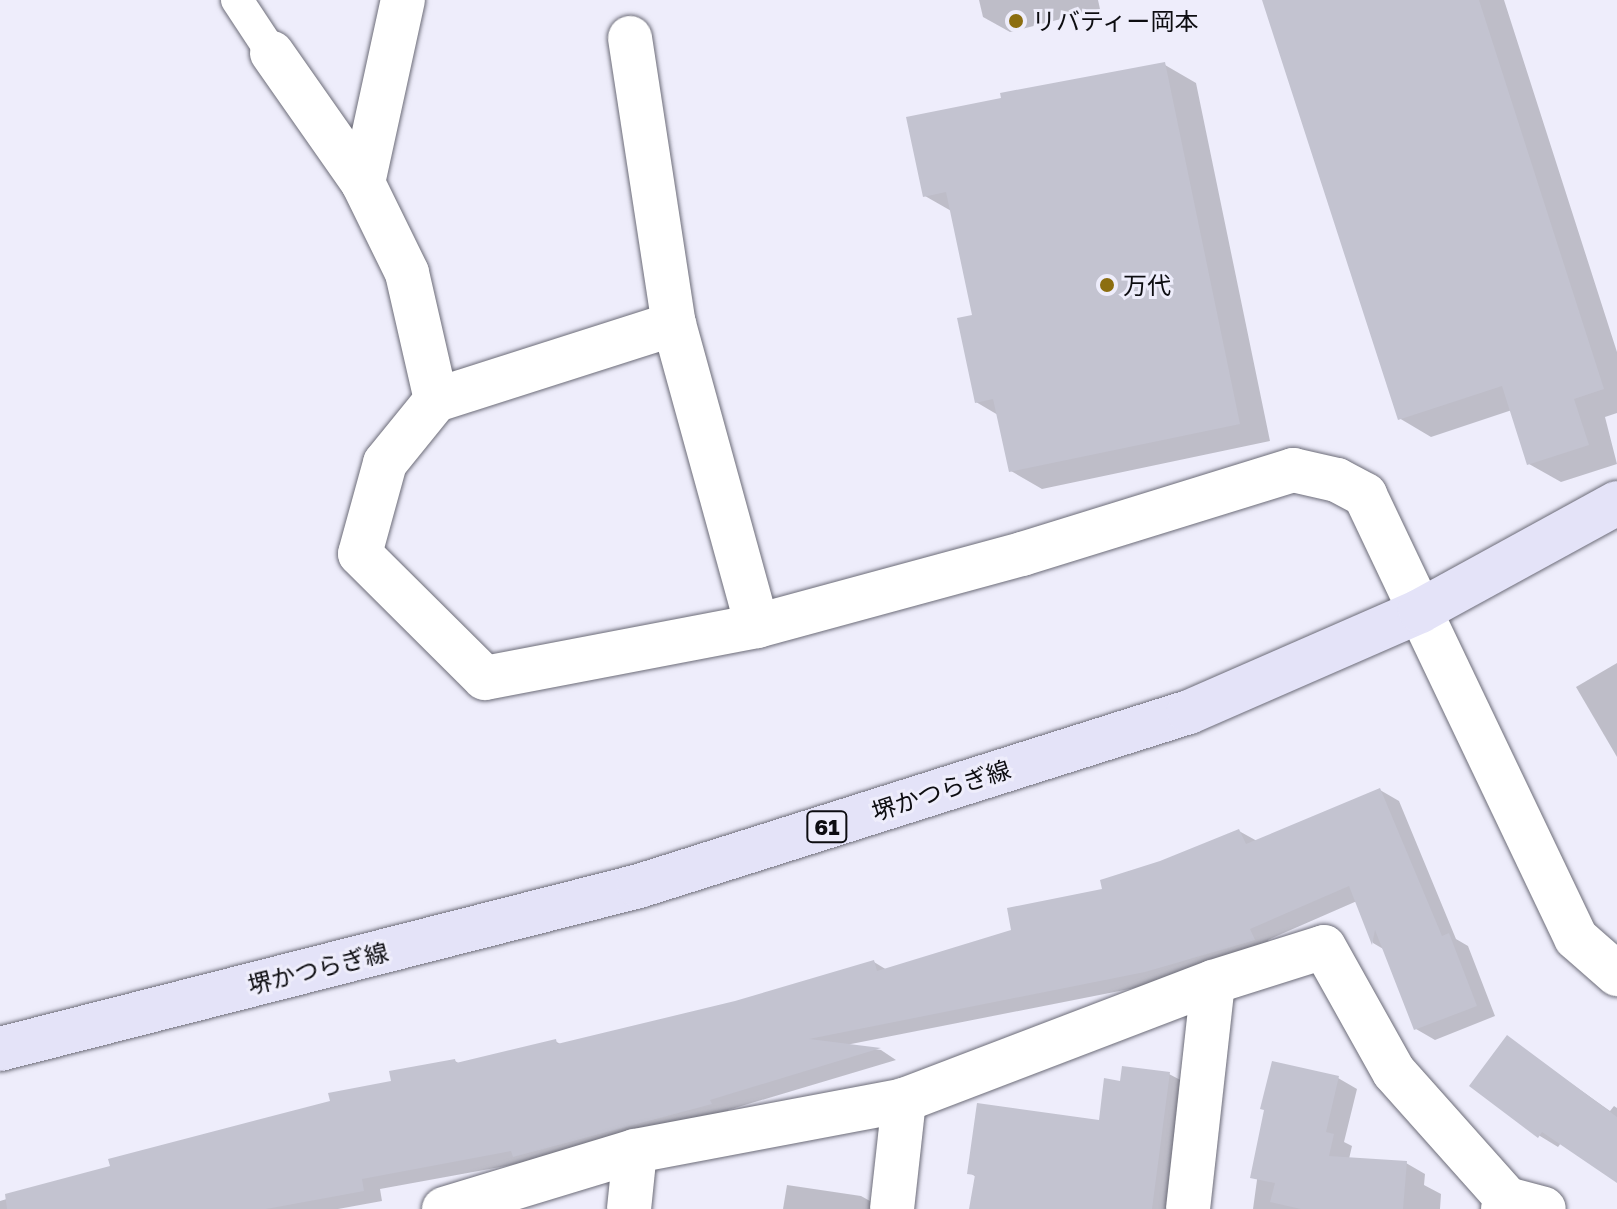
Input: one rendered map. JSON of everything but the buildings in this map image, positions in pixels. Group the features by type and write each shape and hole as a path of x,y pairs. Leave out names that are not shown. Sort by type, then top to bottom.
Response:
{"main road":[{"name":"堺かつらぎ線","path":"0,1049 639,886 1189,712 1420,611 1617,503"}],"street":[{"path":"363,183 403,0"},
{"path":"630,38 674,324 757,626"},
{"path":"272,53 363,183 407,273 436,400"},
{"path":"674,324 436,400 385,463 360,554 485,678 757,626 1022,554 1293,470 1337,480 1365,495 1576,938 1617,974"},
{"path":"444,1209 635,1151 904,1100 1213,982 1324,947 1394,1072 1518,1206"},
{"path":"1188,1209 1213,982"},
{"path":"892,1209 904,1100"},
{"path":"629,1209 635,1151"}],"lane":[{"path":"237,0 272,53"}],"place":[{"name":"リバティー岡本","path":"1016,21"},
{"name":"万代","path":"1107,285"}]}
